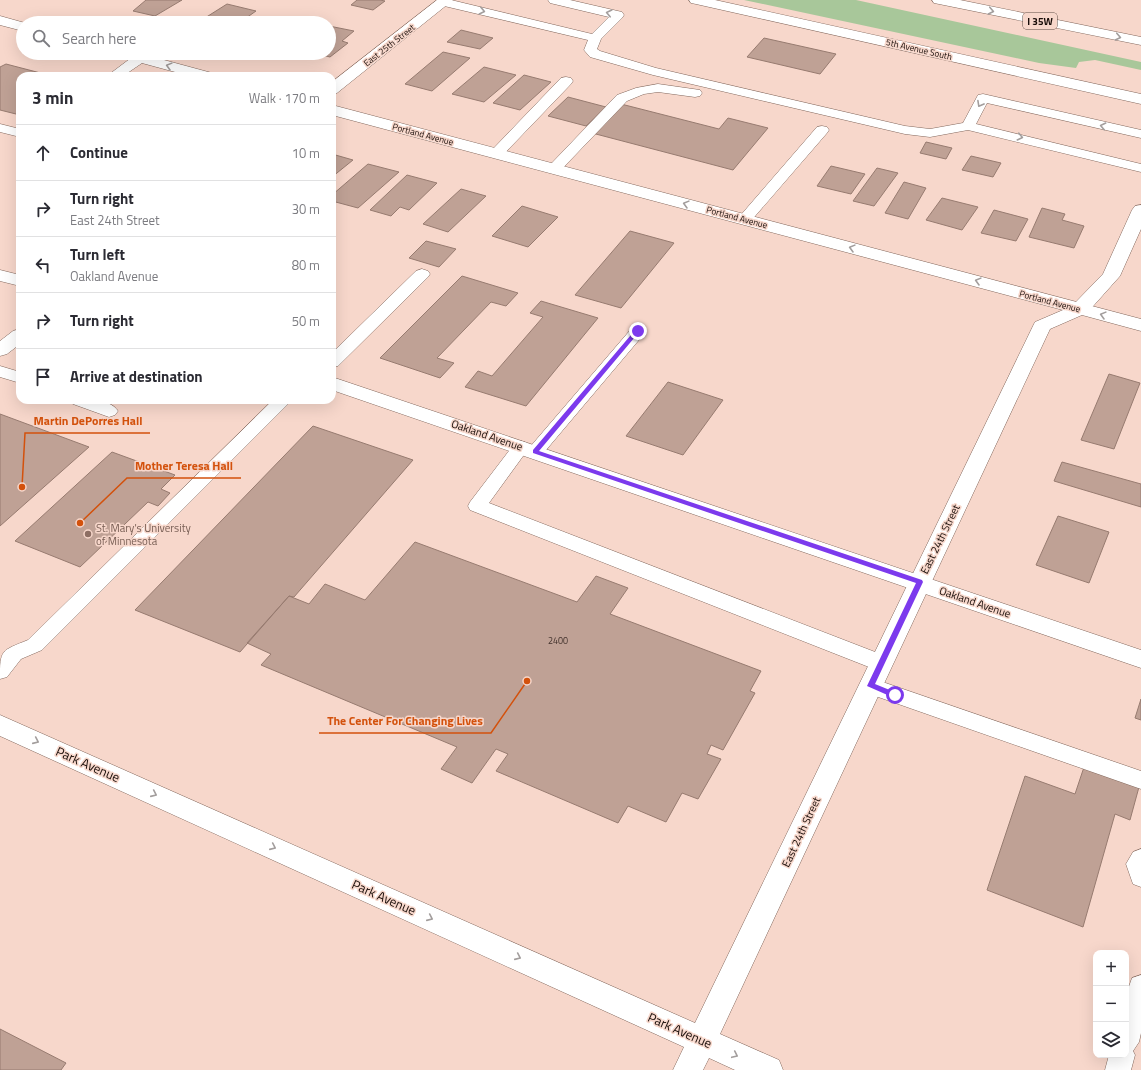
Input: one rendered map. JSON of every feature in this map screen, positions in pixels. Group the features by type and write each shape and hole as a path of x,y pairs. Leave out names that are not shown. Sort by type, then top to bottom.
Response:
{"main road":[{"name":"5th Avenue South","path":"696,0 1141,99"},
{"name":"I 35W","path":"939,0 1141,42"},
{"name":"East 25th Street","path":"336,87 445,1"},
{"path":"0,20 16,25"},
{"path":"147,60 192,72"},
{"name":"Portland Avenue","path":"336,111 1141,325"},
{"name":"East 24th Street","path":"688,1070 1042,326 1080,309 1111,276 1141,210"},
{"path":"0,274 16,280"},
{"path":"0,350 16,338"},
{"name":"Oakland Avenue","path":"336,384 920,582 1141,659"},
{"name":"Park Avenue","path":"0,725 703,1039 768,1070"}],"lane":[{"path":"554,0 618,15 595,38 590,50 604,58 905,130 930,133 968,126 1019,137 1141,168"},
{"path":"445,1 595,38"},
{"path":"120,72 137,60"},
{"path":"496,154 566,81"},
{"path":"554,169 622,98 635,90 653,87 674,89 728,101"},
{"path":"968,126 983,98 1141,134"},
{"path":"0,128 16,132"},
{"path":"745,219 822,130"},
{"path":"336,358 422,274"},
{"path":"638,331 477,506 881,663"},
{"path":"0,371 16,377"},
{"path":"90,404 109,411"},
{"path":"0,671 14,654 34,645 279,404"},
{"path":"871,686 1141,780"},
{"path":"1141,859 1138,864 1141,877"},
{"path":"1129,1031 1141,986"},
{"path":"1118,1070 1121,1058"}],"green space":[{"path":"744,0 856,0 1141,62 1141,70 1095,60 1079,62 1076,68 1039,63"}],"building":[{"path":"146,0 182,0 155,16 133,11"},
{"path":"357,0 385,1 373,10 351,5"},
{"path":"227,4 256,11 249,16 208,16"},
{"path":"336,27 354,31 342,41 348,43 336,52"},
{"path":"461,30 493,38 480,49 447,42"},
{"path":"764,38 836,54 820,74 747,57"},
{"path":"443,52 470,58 432,91 405,84"},
{"path":"6,64 37,72 16,72 16,114 0,110 0,67"},
{"path":"484,67 516,75 484,102 452,94"},
{"path":"524,75 551,82 520,110 493,103"},
{"path":"568,97 606,107 586,126 548,116"},
{"path":"621,104 719,129 728,118 768,128 733,170 592,133"},
{"path":"926,142 952,148 946,159 920,153"},
{"path":"336,155 353,160 336,174"},
{"path":"971,156 1001,163 993,177 962,170"},
{"path":"368,164 399,172 358,208 336,202 336,192"},
{"path":"831,166 865,174 851,194 817,186"},
{"path":"877,168 898,173 874,206 853,201"},
{"path":"407,175 437,183 409,210 400,207 391,216 370,210"},
{"path":"904,182 926,188 908,219 885,213"},
{"path":"461,189 486,196 448,232 423,224"},
{"path":"942,198 978,207 962,230 926,220"},
{"path":"522,206 558,217 528,247 492,236"},
{"path":"1042,208 1065,214 1062,220 1084,226 1074,248 1029,237"},
{"path":"994,210 1028,219 1016,241 981,233"},
{"path":"630,231 674,243 621,308 575,295"},
{"path":"426,241 456,249 439,267 409,258"},
{"path":"462,276 518,293 506,306 491,302 437,358 454,363 440,378 380,358"},
{"path":"541,301 598,318 526,406 465,387 478,371 492,376 543,317 530,313"},
{"path":"1109,374 1140,383 1114,449 1081,440"},
{"path":"668,382 723,400 683,455 626,436"},
{"path":"0,414 89,447 0,526"},
{"path":"313,426 413,460 294,597 289,596 240,652 135,610"},
{"path":"112,452 175,475 161,489 170,493 158,506 148,502 80,567 15,541"},
{"path":"1062,462 1141,484 1141,507 1054,481"},
{"path":"1058,516 1109,532 1089,583 1036,565"},
{"path":"415,542 577,602 596,576 628,588 610,614 761,671 750,691 755,693 723,750 711,745 707,754 721,759 698,799 682,793 666,822 628,806 618,823 496,771 508,754 496,749 472,783 441,769 457,747 261,665 271,654 247,643 289,596 309,604 325,584 365,600"},
{"path":"1141,699 1141,720 1135,718"},
{"path":"1084,767 1139,787 1130,820 1115,814 1083,927 987,890 1025,776 1075,794"},
{"path":"0,1029 66,1063 61,1070 0,1070"}],"place":[{"name":"Martin DePorres Hall","path":"22,487"},
{"name":"Mother Teresa Hall","path":"80,523"},
{"name":"St. Mary's University of Minnesota","path":"88,534"},
{"name":"The Center For Changing Lives","path":"527,681"}],"route":[{"path":"638,331 535,452 920,582 871,686 895,695"}]}
